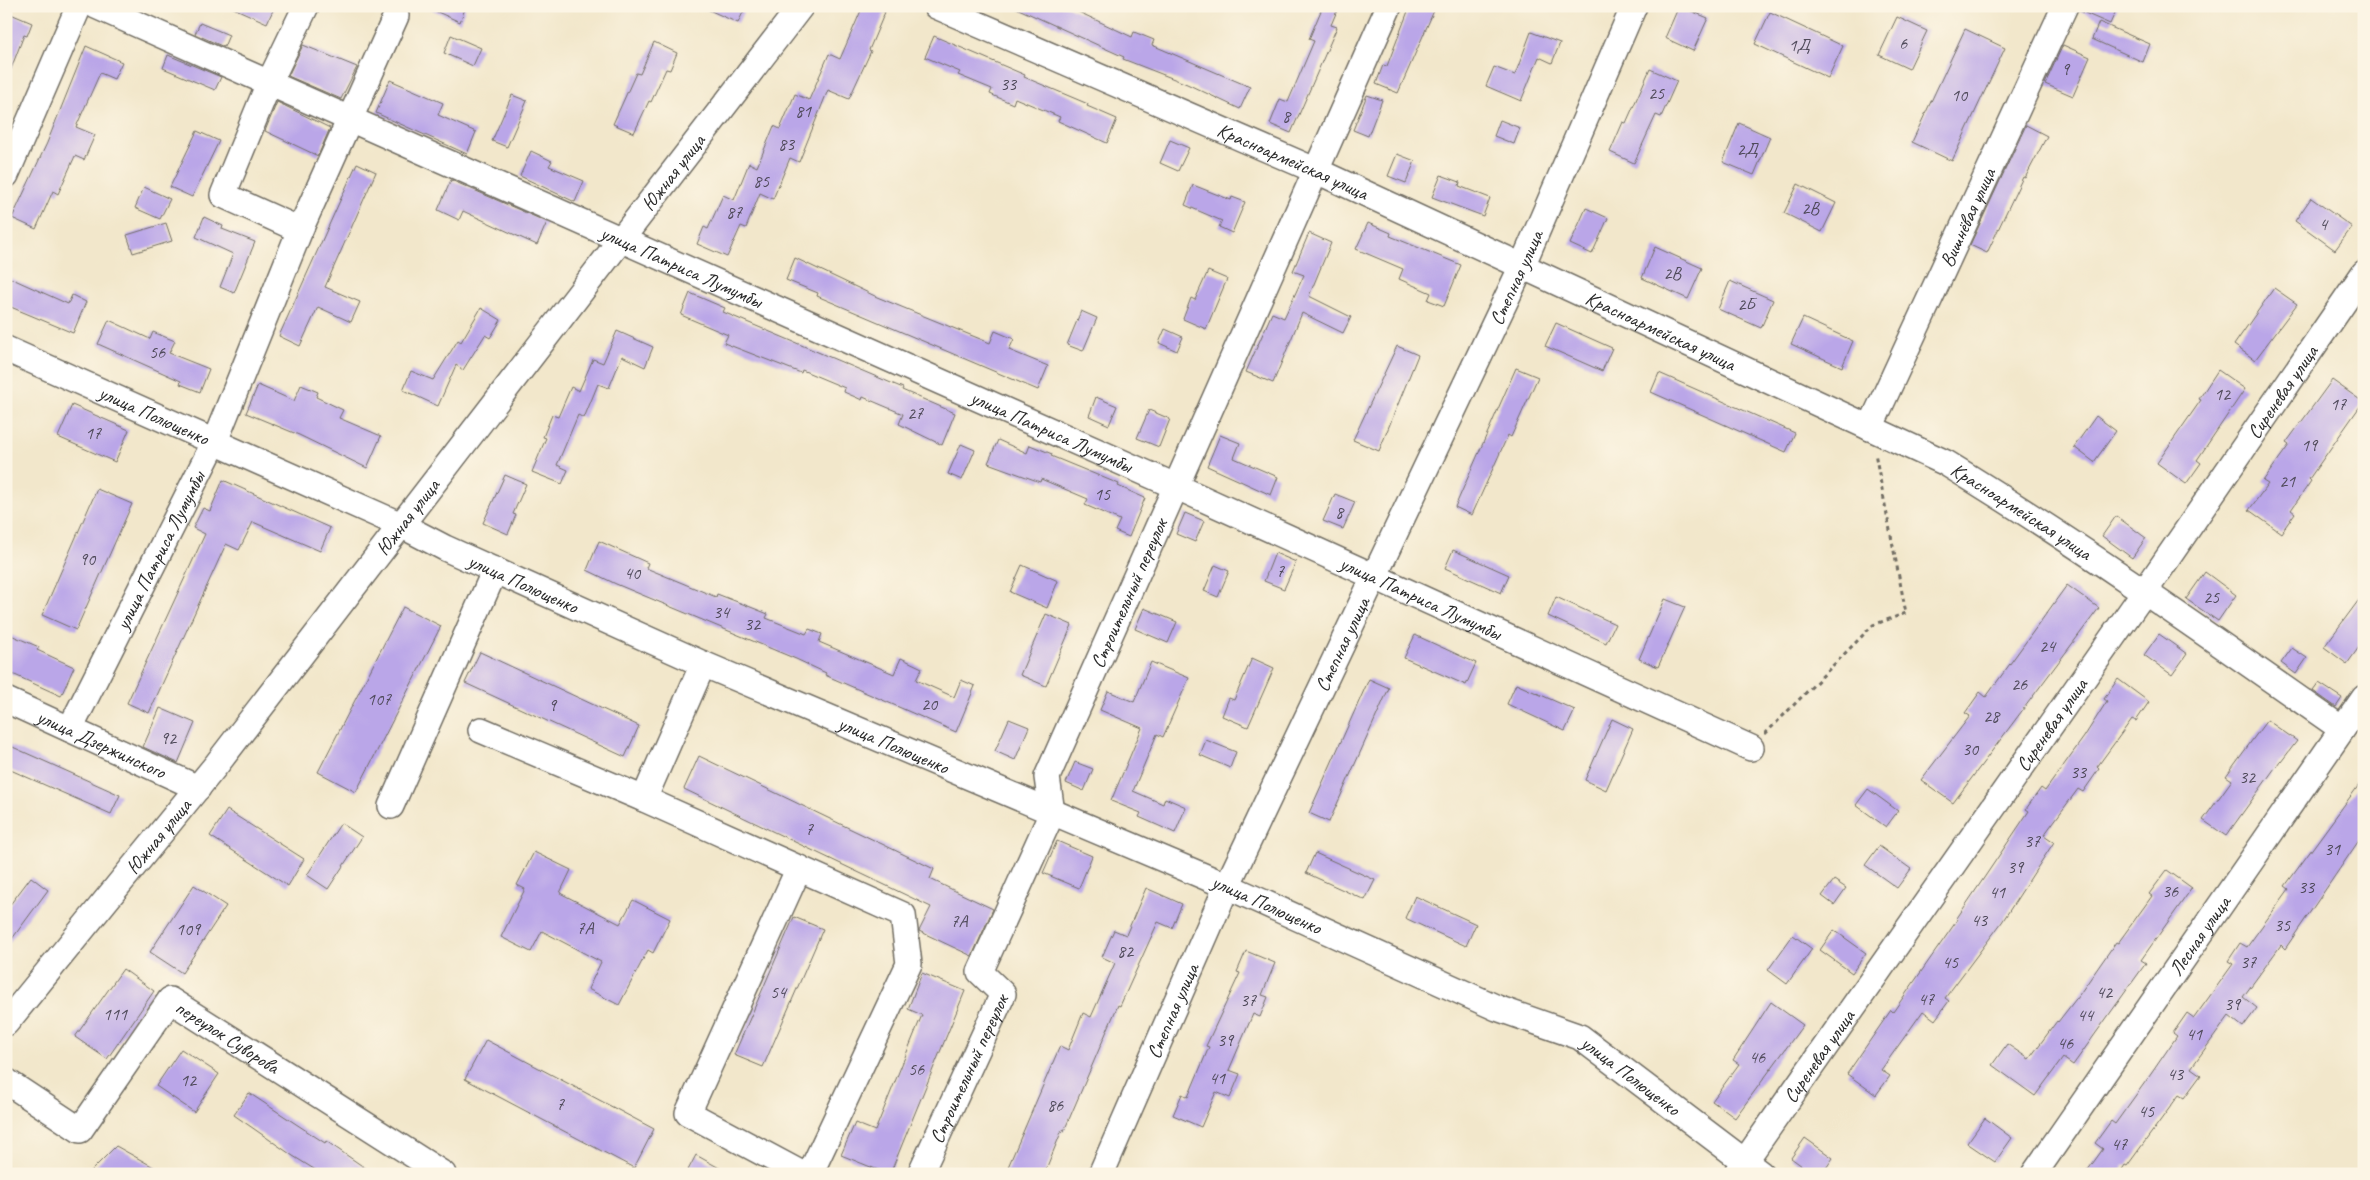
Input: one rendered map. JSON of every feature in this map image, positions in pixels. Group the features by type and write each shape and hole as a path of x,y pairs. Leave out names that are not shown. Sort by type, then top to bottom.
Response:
{"street":[{"path":"6,175 80,6"},
{"name":"улица Патриса Лумумбы","path":"96,6 1175,486 1751,748"},
{"path":"300,230 223,195 269,83 306,6"},
{"name":"Южная улица","path":"6,1023 198,788 801,6"},
{"name":"Красноармейская улица","path":"936,6 1317,171 1946,463 2014,504 2145,591 2342,729"},
{"name":"Строительный переулок","path":"920,1174 1003,994 980,972 1052,812 1047,777 1389,6"},
{"name":"Степная улица","path":"1101,1174 1227,886 1522,266 1634,6"},
{"name":"Вишнёвая улица","path":"1870,428 2065,6"},
{"name":"улица Патриса Лумумбы","path":"70,729 215,441 300,230 350,119 391,9"},
{"name":"Сиреневая улица","path":"1747,1170 2364,274"},
{"name":"улица Полющенко","path":"6,349 401,525 494,570 703,664 1227,886 1497,1008 1580,1037 1747,1170"},
{"path":"391,806 494,570"},
{"path":"644,799 703,664"},
{"name":"Лесная улица","path":"2034,1174 2364,698"},
{"name":"улица Дзержинского","path":"6,700 198,788"},
{"path":"481,730 644,799 903,915 908,964 810,1174"},
{"path":"799,868 688,1113 802,1174"},
{"name":"переулок Суворова","path":"6,1081 80,1130 170,1000 443,1174"}],"path":[{"path":"1751,748 1873,625 1906,613 1870,428"}],"building":[{"path":"229,6 275,6 267,23"},
{"path":"424,6 466,6 460,22"},
{"path":"700,6 746,6 738,23"},
{"path":"863,6 871,6 885,12 869,50 871,51 849,99 828,90 799,162 790,158 773,199 760,193 746,228 741,226 727,257 697,244 704,227 708,229 723,195 734,200 749,163 757,167 774,126 780,129 795,94 809,100 829,54 840,59"},
{"path":"1012,6 1066,6 1132,37 1134,32 1154,40 1152,45 1250,87 1240,109 1187,84 1123,59 1124,57"},
{"path":"1323,6 1339,6 1331,25 1337,27 1291,133 1270,124 1280,99 1288,102 1314,41 1309,39"},
{"path":"1410,6 1436,6 1398,93 1376,84 1383,65 1387,66"},
{"path":"1679,6 1708,18 1693,51 1665,38"},
{"path":"2079,6 2118,6 2110,24 2078,10"},
{"path":"6,12 32,23 27,36 24,35 7,79"},
{"path":"1770,12 1843,46 1828,78 1755,44"},
{"path":"1897,17 1927,31 1909,69 1879,55"},
{"path":"2099,22 2150,44 2143,62 2092,39"},
{"path":"200,23 229,35 224,47 195,34"},
{"path":"1965,29 2005,48 1952,161 1912,142"},
{"path":"1531,32 1560,43 1552,63 1539,57 1521,101 1486,86 1494,67 1515,75"},
{"path":"451,35 481,48 473,66 444,53"},
{"path":"934,36 1025,75 1024,77 1088,104 1087,106 1117,119 1107,143 1058,121 1060,117 1015,98 1013,104 990,94 992,89 958,75 960,72 925,57"},
{"path":"654,42 677,53 670,70 666,69 634,133 613,124 636,73 640,74"},
{"path":"303,45 357,67 341,99 288,76"},
{"path":"2063,45 2090,57 2073,96 2045,84"},
{"path":"86,46 122,62 114,79 100,73 76,127 95,135 84,160 75,156 58,194 53,191 36,229 12,218 47,143"},
{"path":"168,55 221,77 215,90 163,68"},
{"path":"1650,69 1677,81 1661,117 1656,115 1634,163 1610,152 1623,122 1626,123"},
{"path":"390,80 443,103 438,115 476,132 467,154 376,113"},
{"path":"512,95 527,101 507,147 492,141"},
{"path":"1367,95 1382,100 1368,136 1353,130"},
{"path":"277,102 330,128 318,156 265,131"},
{"path":"1500,120 1520,128 1514,144 1494,136"},
{"path":"1739,123 1770,137 1754,175 1723,162"},
{"path":"2026,125 2047,136 2025,178 2023,177 1987,253 1970,245"},
{"path":"197,131 219,141 192,197 170,187"},
{"path":"1170,140 1189,148 1178,171 1160,163"},
{"path":"531,151 552,161 549,166 584,181 575,202 520,176"},
{"path":"1397,154 1415,161 1406,183 1388,176"},
{"path":"357,163 376,172 325,287 360,302 351,322 318,307 300,346 279,336"},
{"path":"1441,175 1460,182 1459,186 1490,198 1483,216 1432,197"},
{"path":"451,180 547,222 537,245 463,211 459,220 438,210"},
{"path":"1798,184 1836,203 1822,232 1784,213"},
{"path":"1193,185 1231,200 1232,197 1245,202 1232,233 1219,227 1222,221 1185,205"},
{"path":"144,187 170,199 160,219 135,208"},
{"path":"2311,198 2352,227 2335,250 2295,221"},
{"path":"1586,208 1608,218 1592,254 1570,244"},
{"path":"204,217 223,226 222,229 255,242 234,293 220,287 233,254 196,237"},
{"path":"166,223 172,241 133,253 127,235"},
{"path":"1368,223 1391,233 1390,236 1461,265 1444,306 1428,300 1431,293 1399,279 1403,269 1356,249"},
{"path":"1309,233 1331,243 1309,296 1351,317 1343,333 1302,313 1273,383 1246,372 1272,313 1284,318 1304,275 1293,271"},
{"path":"1655,247 1702,268 1688,299 1642,278"},
{"path":"795,258 877,297 990,343 995,331 1014,339 1009,350 1048,366 1038,390 817,296 818,293 786,280"},
{"path":"1208,271 1227,279 1206,329 1183,319 1191,298 1195,300"},
{"path":"6,276 68,304 72,295 86,302 73,333 6,305"},
{"path":"1730,281 1773,300 1761,328 1718,309"},
{"path":"2274,288 2297,304 2255,360 2234,345"},
{"path":"690,293 725,308 723,312 903,388 902,390 955,413 942,445 899,424 903,414 863,397 862,400 844,392 845,388 802,370 801,373 724,343 728,335 681,315"},
{"path":"481,308 501,320 490,338 485,335 463,370 456,365 438,406 403,390 411,371 433,380 458,340 461,342"},
{"path":"1081,311 1097,318 1083,351 1067,345"},
{"path":"1803,318 1853,341 1842,367 1791,344"},
{"path":"109,320 150,339 153,332 175,341 169,353 209,369 200,392 180,384 181,381 98,344"},
{"path":"1556,323 1612,348 1602,371 1545,346"},
{"path":"1165,329 1183,337 1177,351 1159,343"},
{"path":"617,331 653,347 645,367 622,356 609,388 598,384 584,418 578,415 557,465 568,470 562,484 532,472 546,438 543,437 552,415 558,417 571,387 579,391 593,359 603,363"},
{"path":"1397,346 1418,355 1379,451 1353,440"},
{"path":"1516,368 1538,377 1511,437 1508,435 1472,515 1455,507"},
{"path":"2218,370 2245,389 2197,460 2201,463 2186,484 2157,463 2201,400 2199,399"},
{"path":"1659,373 1795,433 1786,452 1651,392"},
{"path":"2332,380 2363,402 2309,479 2311,481 2291,510 2295,513 2281,533 2249,510 2268,484 2263,481 2289,445 2286,443"},
{"path":"258,385 294,401 301,385 318,392 316,397 343,410 339,418 381,436 367,468 299,435 246,413"},
{"path":"1096,397 1117,406 1109,425 1089,416"},
{"path":"72,405 129,430 115,462 58,437"},
{"path":"1149,410 1170,419 1159,447 1137,438"},
{"path":"2096,416 2116,431 2094,462 2074,447"},
{"path":"1220,435 1240,443 1234,458 1278,477 1271,495 1207,466"},
{"path":"998,440 1027,453 1030,445 1052,454 1051,456 1119,484 1118,486 1145,498 1129,537 1115,531 1120,520 1085,505 1088,499 1041,479 1040,482 988,463"},
{"path":"961,444 975,450 962,480 948,474"},
{"path":"505,475 526,484 513,514 516,515 508,534 483,523"},
{"path":"223,480 330,528 320,551 253,522 239,550 226,544 149,713 127,703 205,534 193,528 203,508 210,511"},
{"path":"97,489 132,504 76,630 42,615"},
{"path":"1335,494 1355,502 1343,529 1323,521"},
{"path":"1185,513 1204,521 1195,542 1176,534"},
{"path":"2116,516 2146,538 2132,558 2102,536"},
{"path":"599,541 648,563 646,568 716,597 717,594 768,614 766,618 806,634 809,629 822,634 819,642 894,674 901,658 922,668 916,680 954,697 961,680 975,686 956,732 825,675 826,673 796,659 616,584 587,570"},
{"path":"1453,550 1509,575 1501,593 1445,568"},
{"path":"1275,553 1296,562 1284,589 1264,581"},
{"path":"1022,565 1058,581 1047,608 1010,592"},
{"path":"1215,565 1229,571 1218,597 1204,591"},
{"path":"2205,572 2236,595 2218,621 2186,599"},
{"path":"2067,585 2099,608 1953,803 1921,780 1970,716 1965,713 1980,692 1986,697"},
{"path":"2364,593 2364,640 2347,664 2324,647"},
{"path":"1556,597 1615,624 1606,643 1548,616"},
{"path":"1665,599 1685,607 1658,667 1639,659"},
{"path":"403,607 441,626 356,792 318,772"},
{"path":"1144,608 1177,622 1168,643 1135,629"},
{"path":"1046,614 1072,625 1046,686 1020,675"},
{"path":"6,633 39,647 37,650 74,667 61,696 6,671"},
{"path":"2159,634 2187,654 2172,675 2144,655"},
{"path":"1415,635 1476,663 1466,685 1404,658"},
{"path":"2292,648 2307,658 2296,674 2281,663"},
{"path":"480,652 639,726 625,757 465,683"},
{"path":"1252,658 1274,668 1248,727 1222,716 1229,698 1234,700"},
{"path":"1151,662 1189,678 1163,737 1157,734 1133,791 1163,804 1165,798 1186,807 1175,833 1139,817 1141,813 1111,801 1142,728 1100,710 1108,691 1134,702"},
{"path":"1369,679 1389,688 1329,822 1309,813"},
{"path":"2118,679 2149,702 2136,721 2132,719 2097,767 2099,769 2083,792 2078,789 2044,835 2054,842 2002,922 1945,998 1949,1001 1935,1020 1923,1011 1881,1070 1890,1076 1876,1095 1847,1074 1958,919 2029,811 2026,809 2041,788 2045,791 2084,737 2107,701 2104,699"},
{"path":"2319,683 2342,698 2336,707 2313,691"},
{"path":"1516,684 1575,710 1565,731 1507,704"},
{"path":"160,708 195,723 178,763 143,747"},
{"path":"1009,719 1029,727 1015,760 995,751"},
{"path":"1612,719 1633,729 1606,790 1585,780"},
{"path":"2267,720 2297,741 2280,761 2226,836 2203,820 2232,780 2226,776"},
{"path":"1206,740 1236,752 1230,768 1200,755"},
{"path":"6,744 120,795 111,814 6,768"},
{"path":"699,756 934,869 930,879 993,909 972,956 919,931 931,907 684,789"},
{"path":"1075,762 1093,769 1084,791 1066,783"},
{"path":"2364,778 2364,833 2285,949 2281,945 2243,997 2257,1008 2243,1027 2229,1016 2191,1068 2201,1075 2184,1098 2179,1095 2127,1166 2125,1165 2119,1174 2085,1174 2103,1149 2095,1143 2111,1121 2115,1124 2151,1074 2177,1036 2173,1033 2187,1013 2194,1018 2233,964 2228,961 2240,943 2247,947 2289,889 2285,886"},
{"path":"1868,789 1898,811 1886,827 1856,805"},
{"path":"227,810 304,859 288,886 210,836"},
{"path":"341,823 362,837 328,889 307,875"},
{"path":"1057,841 1092,856 1079,888 1043,873"},
{"path":"1879,846 1911,869 1897,888 1865,865"},
{"path":"534,852 571,870 560,893 620,924 633,900 670,919 653,953 648,950 619,1005 588,989 601,962 542,931 531,952 501,937 525,889 517,885"},
{"path":"1315,853 1375,880 1365,900 1306,873"},
{"path":"2167,870 2192,888 2141,960 2146,963 2073,1065 2063,1058 2035,1096 1992,1065 2007,1044 2029,1059 2079,995 2116,942 2118,943 2152,896 2149,894"},
{"path":"31,877 48,890 6,947 6,910"},
{"path":"1834,880 1846,888 1834,905 1822,896"},
{"path":"194,885 226,906 182,973 150,952"},
{"path":"1146,888 1182,904 1172,928 1158,922 1120,1006 1118,1005 1044,1174 1005,1174 1060,1046 1068,1050 1083,1013 1091,1017 1115,963 1102,957 1114,930 1126,935"},
{"path":"1415,896 1476,924 1466,946 1405,918"},
{"path":"794,917 823,929 763,1067 734,1055"},
{"path":"1834,930 1866,953 1852,973 1820,950"},
{"path":"1793,935 1812,949 1787,984 1768,970"},
{"path":"1246,951 1275,963 1262,995 1268,997 1260,1017 1253,1014 1229,1070 1240,1074 1230,1098 1216,1092 1201,1127 1173,1115 1182,1094 1188,1097 1209,1047 1206,1046 1240,973 1237,972"},
{"path":"123,969 154,991 107,1059 75,1037"},
{"path":"922,973 965,991 890,1174 888,1174 841,1155 855,1123 875,1131 922,1015 908,1009"},
{"path":"1771,1002 1803,1025 1735,1118 1712,1101 1739,1064 1733,1060"},
{"path":"486,1040 654,1129 634,1168 465,1079"},
{"path":"181,1049 219,1074 194,1112 156,1086"},
{"path":"249,1093 325,1143 326,1141 374,1174 322,1174 293,1156 234,1115"},
{"path":"1985,1118 2012,1138 1995,1162 1967,1143"},
{"path":"1805,1138 1833,1158 1822,1174 1813,1174 1791,1158"},
{"path":"116,1146 166,1174 88,1174"},
{"path":"696,1155 730,1174 686,1174"}]}
